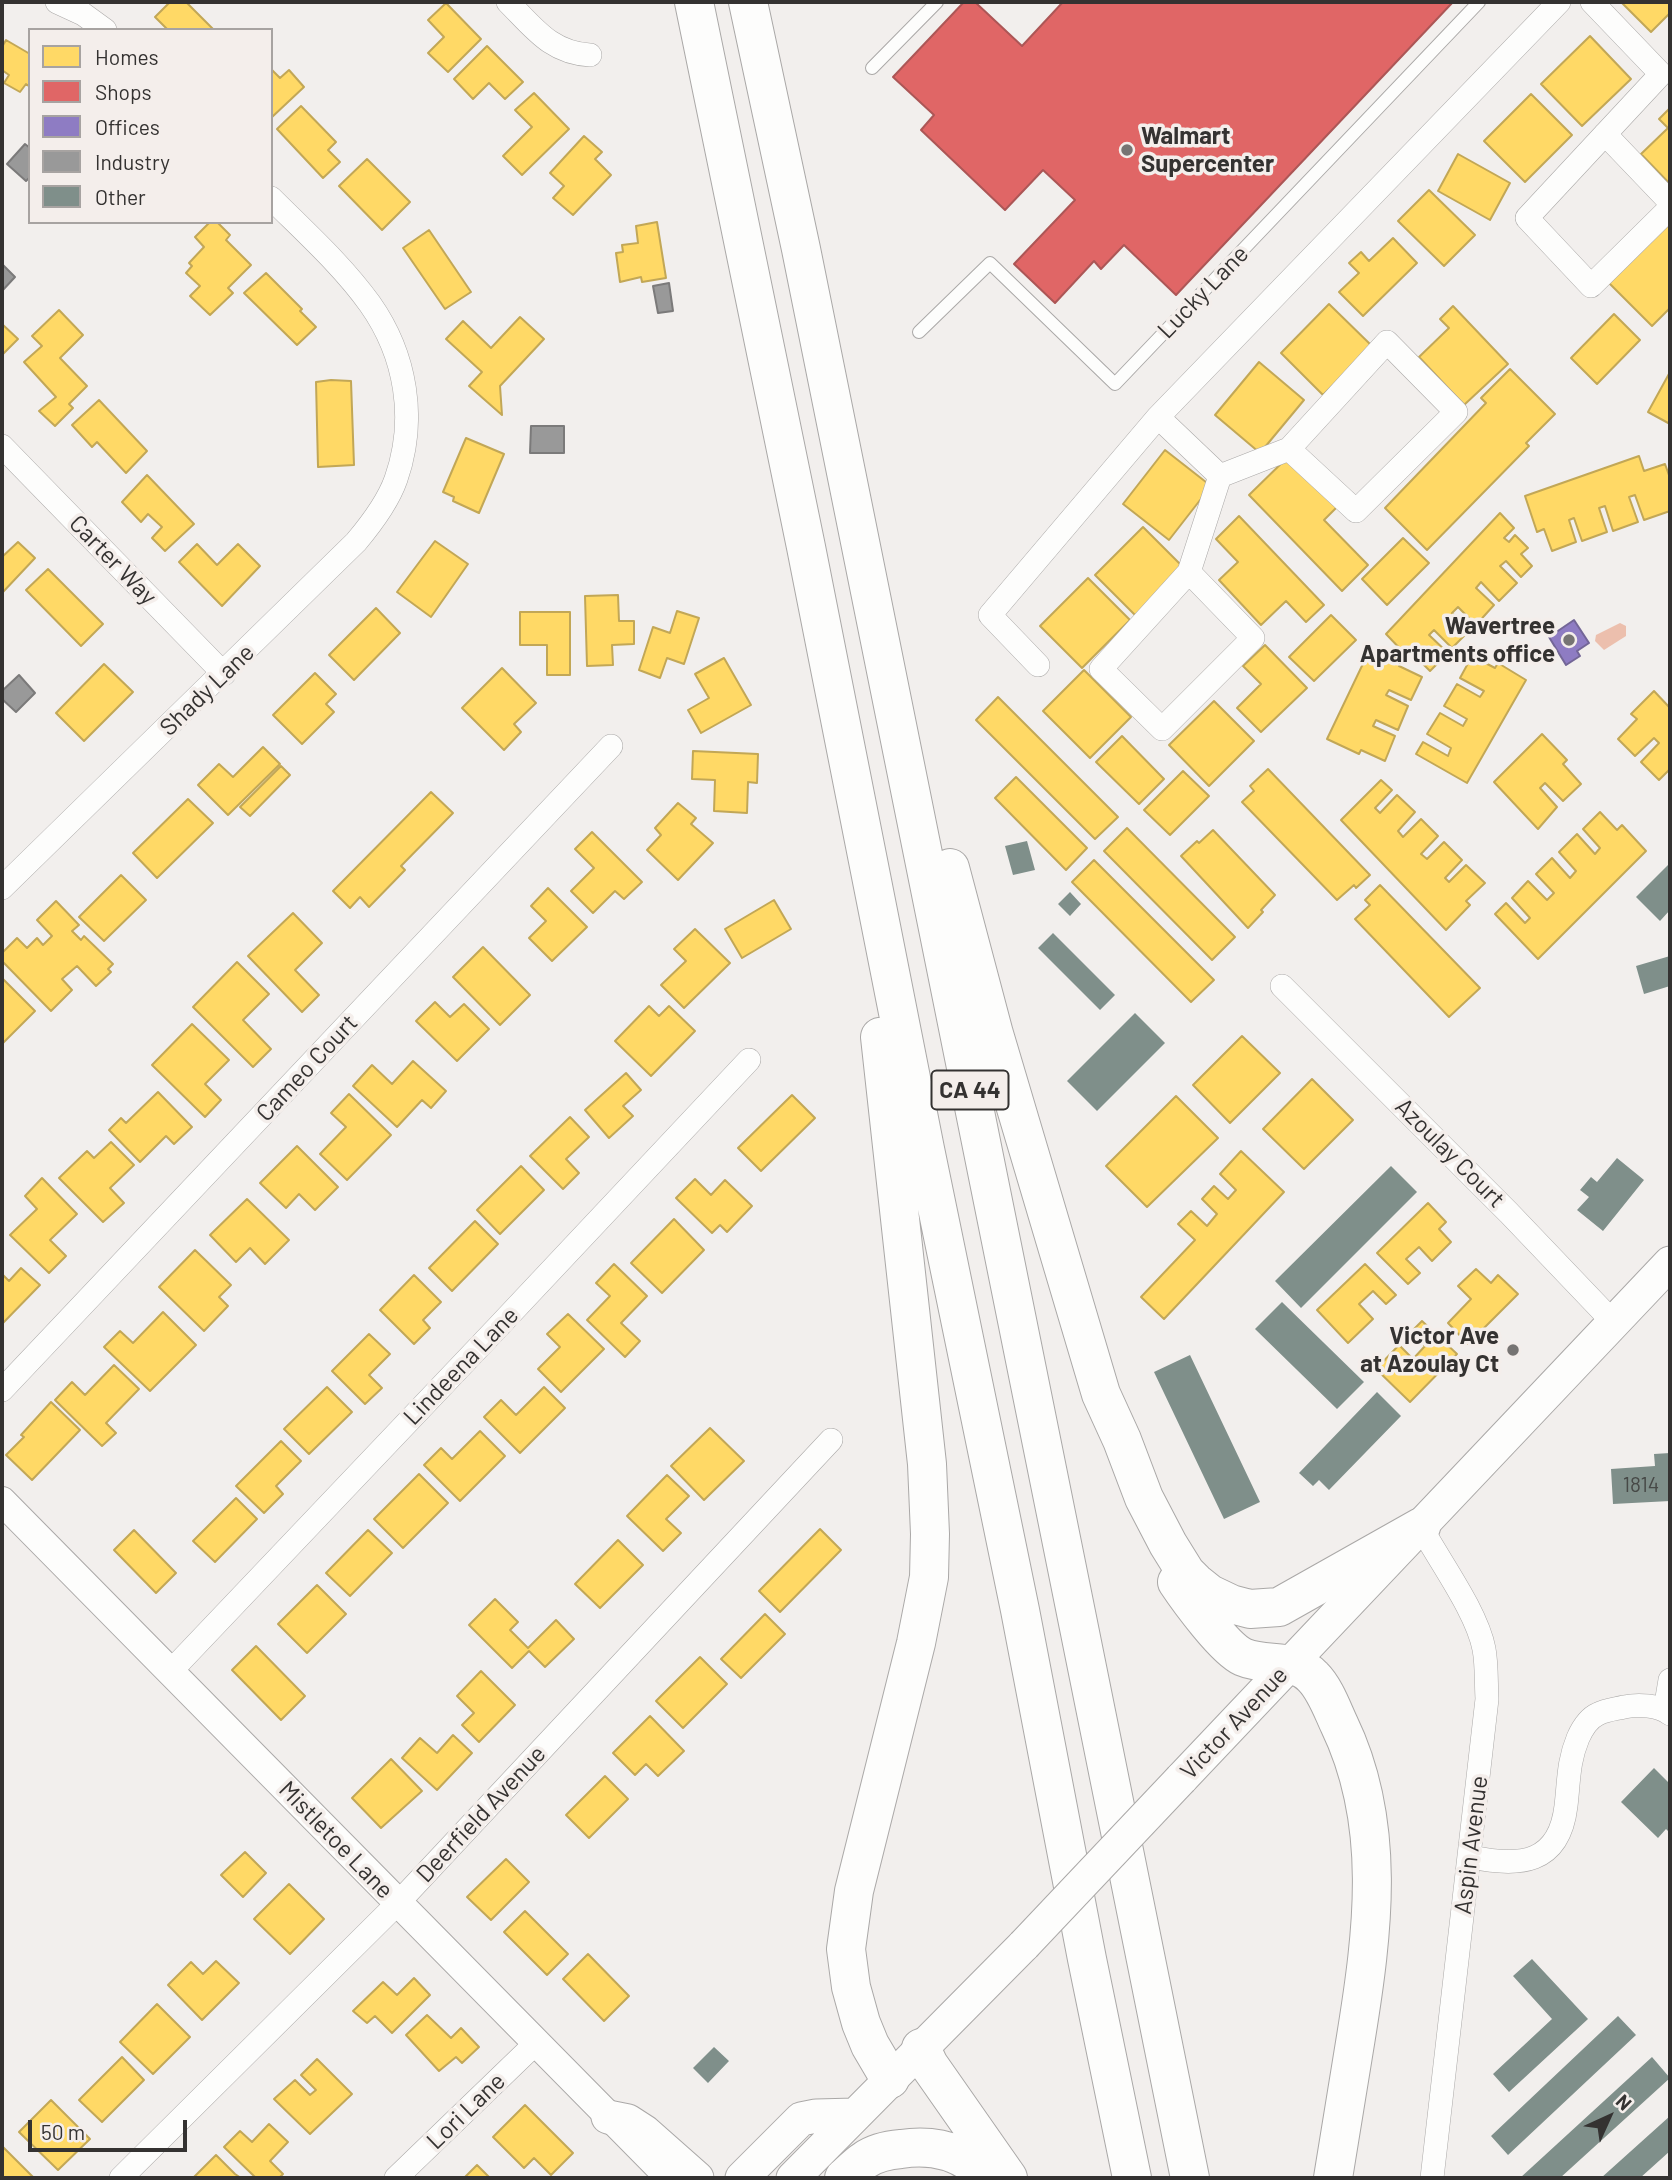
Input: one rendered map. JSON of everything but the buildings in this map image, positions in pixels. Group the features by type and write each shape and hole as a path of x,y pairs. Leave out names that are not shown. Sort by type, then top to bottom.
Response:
{"highway":[{"name":"CA 44","path":"694,2 806,547 1132,2178"},
{"name":"CA 44","path":"748,2 801,249 1190,2178"},
{"path":"766,2 805,197 801,249"},
{"path":"893,703 920,754 994,1034 1101,1394 1111,1446 1134,1507 1181,1589 1200,1614 1240,1656 1251,1660 1290,1664 1306,1671 1315,1679 1343,1732 1354,1760 1370,1835 1373,1910 1366,1976 1333,2178"},
{"path":"878,910 876,992 927,1464 930,1534 929,1577 916,1643 854,1891 846,1949 851,1987 861,2023 890,2079"},
{"path":"1101,1394 1144,1498 1168,1544 1186,1573 1195,1582 1210,1594 1231,1604 1250,1609 1279,1607 1420,1527"},
{"path":"921,2048 940,2082 1008,2178"},
{"path":"844,2178 866,2159 892,2150 917,2146 934,2147 960,2155 977,2166 988,2178"}],"main road":[{"name":"Victor Avenue","path":"793,2178 1024,1945 1670,1263"},
{"path":"742,2178 801,2119 855,2115"},
{"path":"608,2117 628,2121 645,2132 697,2178"}],"street":[{"path":"57,2 83,14 102,28"},
{"path":"508,2 558,48 572,54 590,55"},
{"path":"1038,664 990,614 1158,417 1559,2"},
{"path":"1592,2 1666,73 1527,218 1591,286 1670,208"},
{"path":"1605,134 1670,202"},
{"name":"Shady Lane","path":"2,888 224,674 356,542 379,512 396,479 405,438 406,397 400,365 385,327 345,272 273,200"},
{"path":"1220,476 1289,449 1387,342 1456,412 1356,511 1289,449"},
{"path":"1158,417 1220,476"},
{"name":"Carter Way","path":"2,446 224,674"},
{"path":"1189,572 1253,638 1162,729 1101,669 1189,572 1220,476"},
{"name":"Cameo Court","path":"2,1390 611,746"},
{"name":"Azoulay Court","path":"1282,986 1509,1213 1614,1323"},
{"name":"Lindeena Lane","path":"171,1671 749,1060"},
{"name":"Deerfield Avenue","path":"121,2178 398,1903 831,1440"},
{"name":"Mistletoe Lane","path":"3,1505 171,1671 670,2178"},
{"name":"Aspin Avenue","path":"1420,1527 1473,1616 1484,1649 1487,1699 1433,2178"},
{"path":"1471,1857 1498,1863 1516,1863 1536,1858 1547,1850 1558,1836 1563,1822 1570,1757 1587,1723 1596,1714 1632,1706 1668,1712 1670,1680"},
{"name":"Lori Lane","path":"396,2178 536,2043"}],"lane":[{"path":"872,68 937,2"},
{"name":"Lucky Lane","path":"919,332 990,263 1115,384 1479,2"}],"shaded area":[{"path":"1620,623 1626,626 1626,636 1604,650 1595,641 1596,635"}],"place":[{"name":"Walmart Supercenter","path":"1127,150"},
{"name":"Wavertree Apartments office","path":"1569,640"},
{"name":"Victor Ave at Azoulay Ct","path":"1513,1350"}]}
